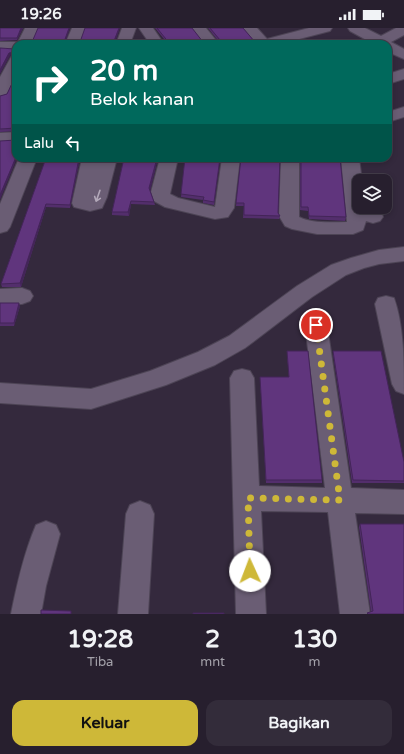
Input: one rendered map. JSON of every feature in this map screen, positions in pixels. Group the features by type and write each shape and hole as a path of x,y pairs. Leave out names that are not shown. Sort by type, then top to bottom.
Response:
{"street":[{"path":"26,40 32,28"},
{"path":"74,40 78,28"},
{"path":"124,40 129,28"},
{"path":"140,40 145,28"},
{"path":"145,28 154,40"},
{"path":"198,28 208,40"},
{"path":"249,28 264,40"},
{"path":"279,40 325,28"},
{"path":"355,28 376,40"},
{"path":"389,40 404,29"},
{"path":"0,46 12,46"},
{"path":"392,49 404,55"},
{"path":"0,93 12,68"},
{"path":"392,78 404,74"},
{"path":"392,116 404,112"},
{"path":"0,138 12,137"},
{"path":"0,227 26,162"},
{"path":"90,162 81,198 81,203 83,205 94,204 98,198 107,162"},
{"path":"168,162 160,192 161,197 172,203 215,213 224,211 227,200 231,162"},
{"path":"290,162 289,216 291,222 301,227 352,228 367,216 351,162"},
{"path":"363,162 365,174"},
{"path":"0,393 93,399 143,384 206,360 224,350 251,333 312,285 335,272 373,258 404,254"},
{"path":"0,297 22,296"},
{"path":"386,304 404,384"},
{"path":"316,325 355,614"},
{"path":"242,378 248,498 251,614"},
{"path":"248,498 404,502"},
{"path":"133,614 140,514"},
{"path":"26,614 31,586 46,534"}],"building":[{"path":"0,28 21,28 17,38 0,38"},
{"path":"38,28 69,28 65,40 33,40"},
{"path":"85,28 119,28 114,40 81,40"},
{"path":"157,28 192,28 201,40 167,40"},
{"path":"210,28 243,28 253,40 220,40"},
{"path":"0,48 12,49 12,53 9,53 0,70"},
{"path":"12,83 12,128 0,129 0,96 7,94"},
{"path":"12,140 12,162 14,162 0,195 0,141"},
{"path":"45,162 78,162 70,205 46,204 20,283 1,284"},
{"path":"123,162 156,162 149,188 154,202 131,201 128,212 112,212"},
{"path":"185,162 219,162 214,202 203,200 204,197 181,194"},
{"path":"241,162 280,162 278,213 280,216 244,215 244,203 236,203"},
{"path":"301,162 340,162 346,217 309,216 308,207 301,207"},
{"path":"0,303 19,303 14,323 0,323"},
{"path":"287,351 308,351 322,480 266,480 260,377 289,377"},
{"path":"333,351 381,351 404,462 404,481 353,480"},
{"path":"360,524 404,524 404,614 367,613 373,611"},
{"path":"41,610 71,611 71,614 41,614"},
{"path":"224,613 224,614 193,614"}],"route":[{"path":"250,571 248,498 340,500 316,325"}]}
